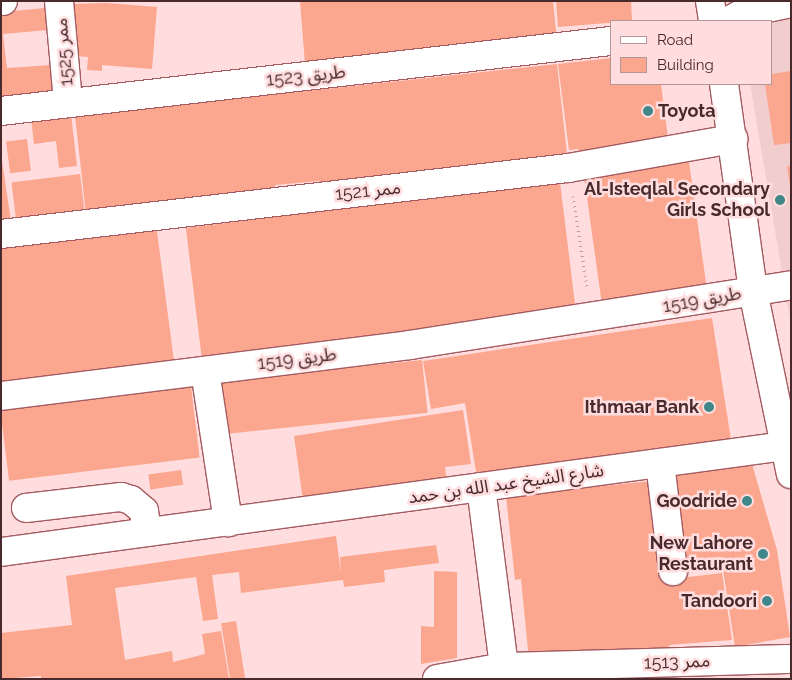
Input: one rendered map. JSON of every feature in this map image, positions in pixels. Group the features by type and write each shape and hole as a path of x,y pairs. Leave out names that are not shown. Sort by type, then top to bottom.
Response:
{"street":[{"name":"ممر 1525","path":"59,1 68,102"},
{"path":"710,1 713,20"},
{"path":"730,20 743,12 791,3"},
{"name":"طريق 1523","path":"1,111 610,41"},
{"path":"724,85 734,139 753,292 791,474"},
{"name":"ممر 1521","path":"1,234 568,168 734,139"},
{"name":"طريق 1519","path":"1,396 205,371 592,318 791,286"},
{"path":"205,371 228,522"},
{"name":"شارع الشيخ عبد الله بن حمد","path":"1,552 784,446"},
{"path":"660,463 673,571"},
{"path":"481,487 514,667"},
{"path":"26,508 121,497 131,500 144,511 147,532"},
{"name":"ممر 1513","path":"437,679 514,667 791,659"}],"path":[{"path":"568,168 592,318"}],"shaded area":[{"name":"Al-Isteqlal Secondary Girls School","path":"791,1 791,325 750,85 772,85 772,20"}],"building":[{"path":"300,1 553,1 557,41 305,64"},
{"path":"556,1 631,1 632,20 610,20 610,23 558,27"},
{"path":"107,3 157,7 152,69 102,65 102,71 87,70 88,57 75,56 71,4"},
{"path":"46,8 48,30 3,34 7,68 51,65 54,93 1,97 1,12"},
{"path":"610,58 610,85 661,85 669,146 579,156 578,149 569,150 558,64"},
{"path":"557,64 568,163 320,186 319,181 275,185 276,194 86,214 75,116"},
{"path":"791,71 791,143 774,145 765,85 772,85 772,74"},
{"path":"71,114 77,166 59,168 56,141 34,144 31,118"},
{"path":"27,139 31,171 10,173 6,142"},
{"path":"1,154 12,228 1,229"},
{"path":"689,162 708,294 603,308 584,177"},
{"path":"787,166 791,166 791,186 790,186"},
{"path":"80,174 85,216 17,224 12,182"},
{"path":"560,182 576,310 202,356 186,228"},
{"path":"156,224 174,361 1,389 1,244"},
{"path":"712,318 732,446 477,478 465,403 431,409 423,361"},
{"path":"422,360 428,413 226,434 220,381"},
{"path":"191,387 200,457 9,481 1,410"},
{"path":"463,410 471,464 445,467 447,483 303,501 294,436"},
{"path":"752,464 777,550 790,637 735,647 721,557 685,561 675,476"},
{"path":"181,470 183,485 150,489 148,475"},
{"path":"652,481 663,580 722,573 732,640 669,645 670,653 529,660 521,579 515,580 506,496"},
{"path":"336,536 341,574 340,557 436,545 439,563 384,570 385,582 344,587 343,580 241,593 239,572 212,575 218,619 203,621 196,577 115,588 125,660 172,651 173,662 205,654 202,634 221,631 229,679 41,679 41,676 1,679 1,633 72,625 66,576"},
{"path":"434,571 457,572 457,658 421,664 421,626 434,627"},
{"path":"236,621 245,679 230,679 221,623"}],"place":[{"name":"Toyota","path":"648,111"},
{"name":"Al-Isteqlal Secondary Girls School","path":"780,200"},
{"name":"Ithmaar Bank","path":"709,407"},
{"name":"Goodride","path":"747,501"},
{"name":"New Lahore Restaurant","path":"763,554"},
{"name":"Tandoori","path":"767,601"}]}
